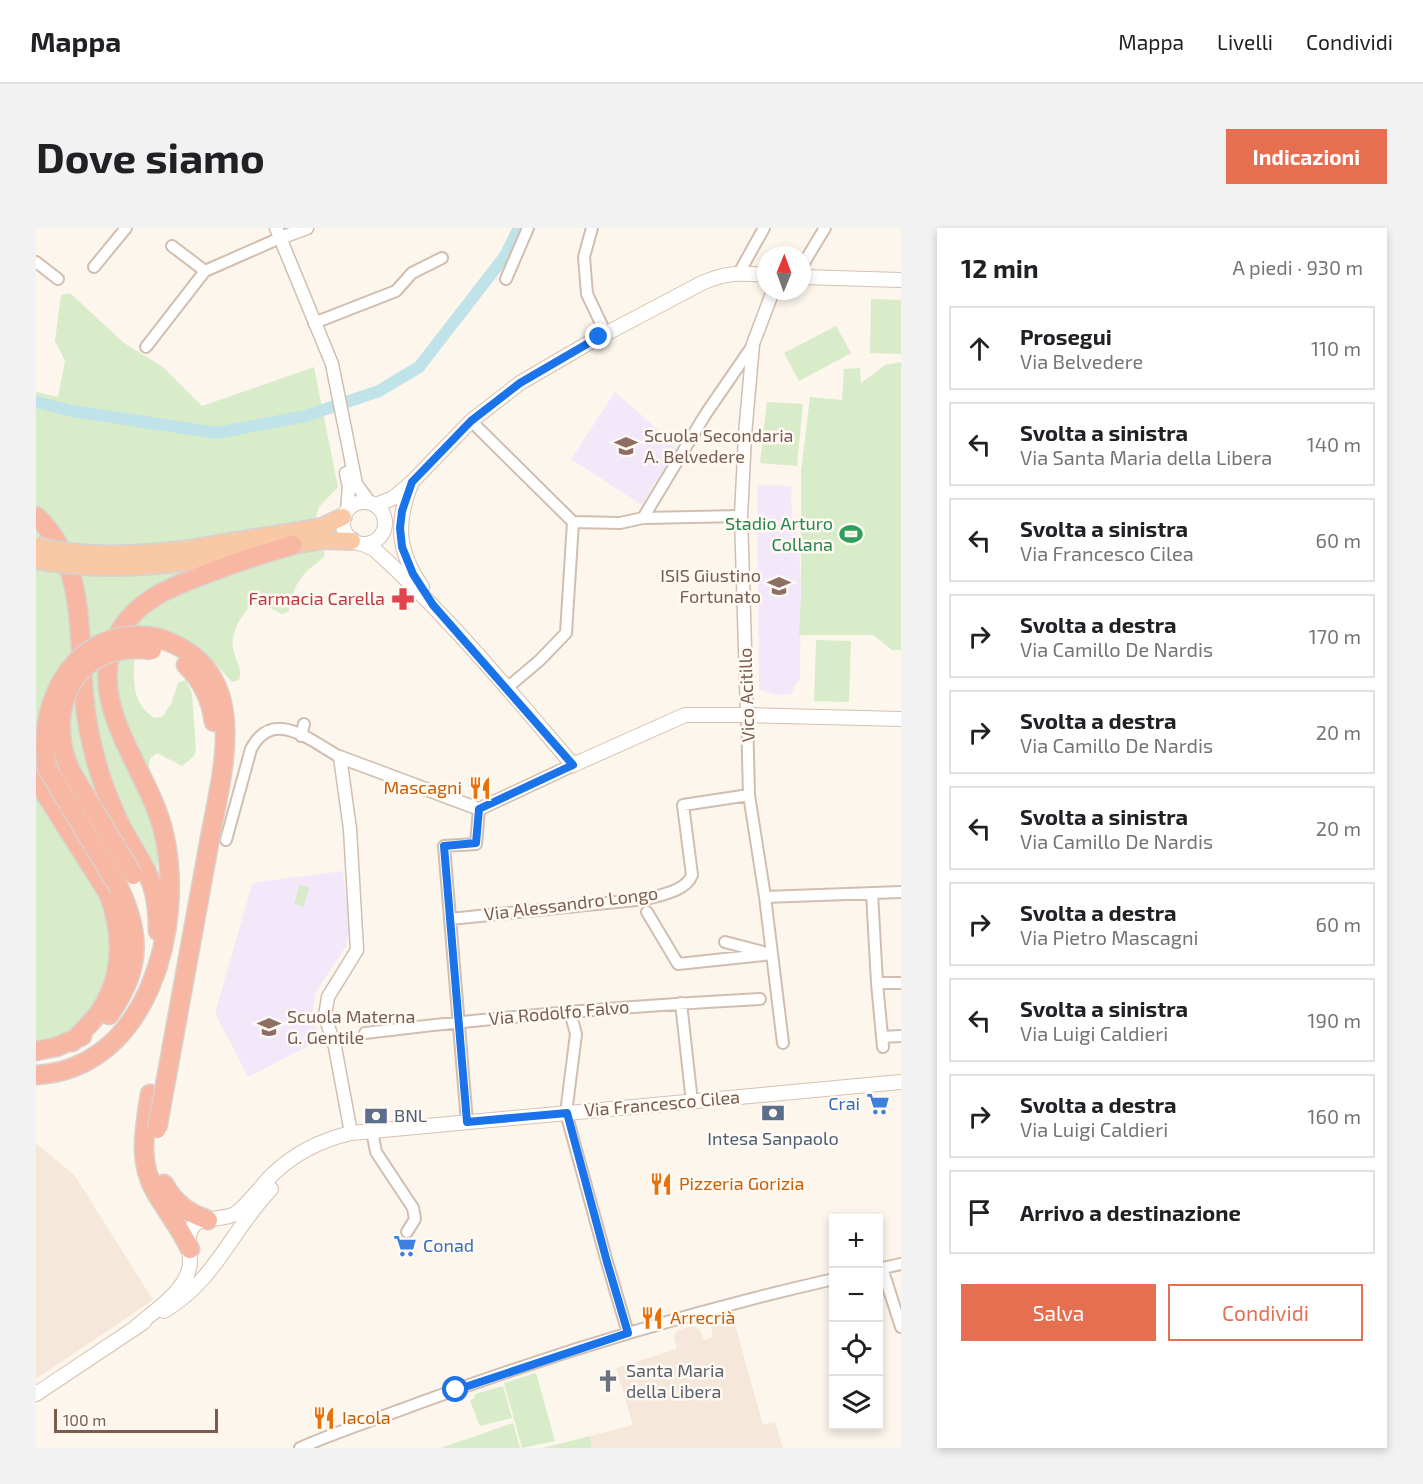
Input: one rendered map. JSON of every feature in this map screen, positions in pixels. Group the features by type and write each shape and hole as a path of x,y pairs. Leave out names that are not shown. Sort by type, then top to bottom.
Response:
{"highway":[{"path":"36,546 96,555 146,554 321,527 345,513"},
{"path":"36,516 57,539 71,575 79,618 84,698 91,740 113,808 139,871 141,890 150,916 152,977"},
{"path":"36,560 82,567 131,568 188,562 324,540 358,543"},
{"path":"36,1075 72,1067 105,1048 133,1021 143,1004 166,936 170,891 164,833 114,716 109,695 110,661 115,640 132,615 148,601 173,586 293,544"},
{"path":"114,890 47,768 42,747 41,722 46,701 54,683 66,666 81,654 105,641 136,635 153,644"},
{"path":"139,871 70,770 63,751 60,718 70,685 88,665 104,655 153,644 178,645 202,663 213,678 226,720 226,741 202,848 155,1142 162,1178 179,1214 190,1249"},
{"path":"36,779 128,907 135,929 135,952 130,974 122,995 108,1016 87,1034 72,1042 36,1051"},
{"path":"179,1214 208,1220"}],"main road":[{"path":"757,274 721,275 702,283 520,383 471,421 412,482 393,498 373,504 357,502 345,513 344,531 358,543 380,554 433,605 573,765 685,715 747,714 901,719"},
{"path":"811,277 901,280"},
{"path":"412,482 402,511 402,547 413,574 433,605"},
{"path":"358,543 377,540 385,529 384,515 373,504"},
{"name":"Via Francesco Cilea","path":"137,1326 183,1284 191,1261 189,1239 192,1229 200,1221 228,1218 241,1210 274,1173 295,1155 314,1145 351,1133 901,1082"},
{"name":"Via Francesco Cilea","path":"36,1394 137,1326 185,1297 206,1276 267,1193 286,1174 303,1160 351,1133"},
{"path":"208,1220 221,1226 231,1241"}],"street":[{"path":"94,267 126,228"},
{"path":"146,347 205,271 278,233 307,228"},
{"path":"506,279 528,228"},
{"path":"592,228 584,257 587,294 606,334"},
{"path":"739,273 764,228"},
{"path":"811,251 825,228"},
{"path":"278,233 332,364 356,484 373,504"},
{"path":"172,246 205,271"},
{"path":"314,323 396,291 412,273 442,258"},
{"path":"36,262 58,279"},
{"name":"Vico Acitillo","path":"643,518 705,415 753,344 770,300"},
{"name":"Vico Acitillo","path":"753,344 741,516 749,795 765,897 783,1043"},
{"path":"325,351 324,366 349,486 345,513"},
{"path":"471,421 573,522 620,523 643,518 741,516"},
{"path":"507,688 540,660 566,633 573,522"},
{"path":"301,736 304,724"},
{"path":"226,840 251,749 255,741 266,730 275,728 286,729 340,757 479,809 573,765"},
{"path":"340,757 350,829 357,950 328,997 325,1016 335,1047 351,1133"},
{"name":"Via Alessandro Longo","path":"450,919 646,899 673,891 687,883 692,875 683,805 749,795"},
{"path":"467,1122 444,846 476,843 479,809"},
{"path":"765,897 901,892"},
{"path":"872,893 883,1042 901,1036"},
{"path":"647,912 678,964 772,954"},
{"path":"725,942 772,954"},
{"path":"877,983 901,982"},
{"name":"Via Rodolfo Falvo","path":"365,1033 458,1021 760,999"},
{"path":"681,1003 692,1101"},
{"path":"570,1012 576,1034 567,1113 628,1333"},
{"path":"372,1131 376,1152 413,1208 415,1219 407,1233"},
{"path":"883,1268 901,1264"},
{"path":"883,1277 901,1327"},
{"path":"300,1448 456,1390 628,1333 829,1280"}],"shaded area":[{"name":"Scuola Secondaria A. Belvedere","path":"615,392 671,441 669,444 676,449 642,505 571,459"},
{"name":"ISIS Giustino Fortunato","path":"757,485 792,486 793,525 799,540 801,596 800,679 792,694 779,695 759,690"},
{"path":"343,871 350,928 346,946 315,994 312,1013 320,1040 248,1077 215,1013 251,888 258,882"},
{"path":"36,1143 75,1176 153,1300 36,1379"},
{"path":"734,1321 763,1425 775,1422 783,1448 592,1448 590,1436 633,1425 616,1368 677,1349 674,1336 677,1330 693,1326 700,1330 704,1340 713,1337 711,1327"}],"green space":[{"path":"70,293 124,343 163,367 202,406 314,367 338,487 319,507 315,522 325,555 300,580 289,611 282,614 255,603 238,623 233,643 239,668 239,680 232,682 206,654 162,631 139,629 134,670 138,700 154,718 162,717 171,704 178,683 186,680 192,694 196,749 194,756 182,766 157,753 150,759 149,766 137,784 156,837 157,870 94,885 104,901 113,946 107,978 96,1005 71,1030 36,1044 36,392 58,397 65,361 55,341 61,295"},
{"path":"871,299 901,300 901,354 870,353"},
{"path":"836,326 851,353 799,381 784,353"},
{"name":"Stadio Arturo Collana","path":"901,362 901,650 892,650 873,635 799,635 801,472 810,397 842,400 844,369 860,368 861,383 885,365"},
{"path":"767,402 803,404 797,466 760,463"},
{"path":"816,640 851,641 849,702 814,701"},
{"path":"299,885 309,887 304,907 294,904"},
{"path":"536,1373 555,1441 522,1448 504,1383"},
{"path":"503,1386 512,1418 480,1426 470,1401 475,1394"},
{"path":"513,1423 520,1448 441,1448"},
{"path":"590,1436 592,1448 543,1448"}],"waterway":[{"path":"36,402 72,411 217,433 305,416 379,391 419,367 505,256 519,228"}],"place":[{"name":"Scuola Secondaria A. Belvedere","path":"626,446"},
{"name":"Stadio Arturo Collana","path":"851,534"},
{"name":"ISIS Giustino Fortunato","path":"779,586"},
{"name":"Farmacia Carella","path":"403,599"},
{"name":"Mascagni","path":"480,788"},
{"name":"Scuola Materna G. Gentile","path":"269,1027"},
{"name":"Crai","path":"878,1104"},
{"name":"Intesa Sanpaolo","path":"773,1113"},
{"name":"BNL","path":"376,1116"},
{"name":"Pizzeria Gorizia","path":"661,1184"},
{"name":"Conad","path":"405,1246"},
{"name":"Arrecrià","path":"652,1318"},
{"name":"Santa Maria della Libera","path":"608,1381"},
{"name":"Iacola","path":"324,1418"}],"route":[{"path":"456,1390 628,1333 567,1113 467,1122 444,846 476,843 479,809 573,765 433,605 413,574 402,547 400,528 402,511 412,482 471,421 520,383 599,337"}]}
